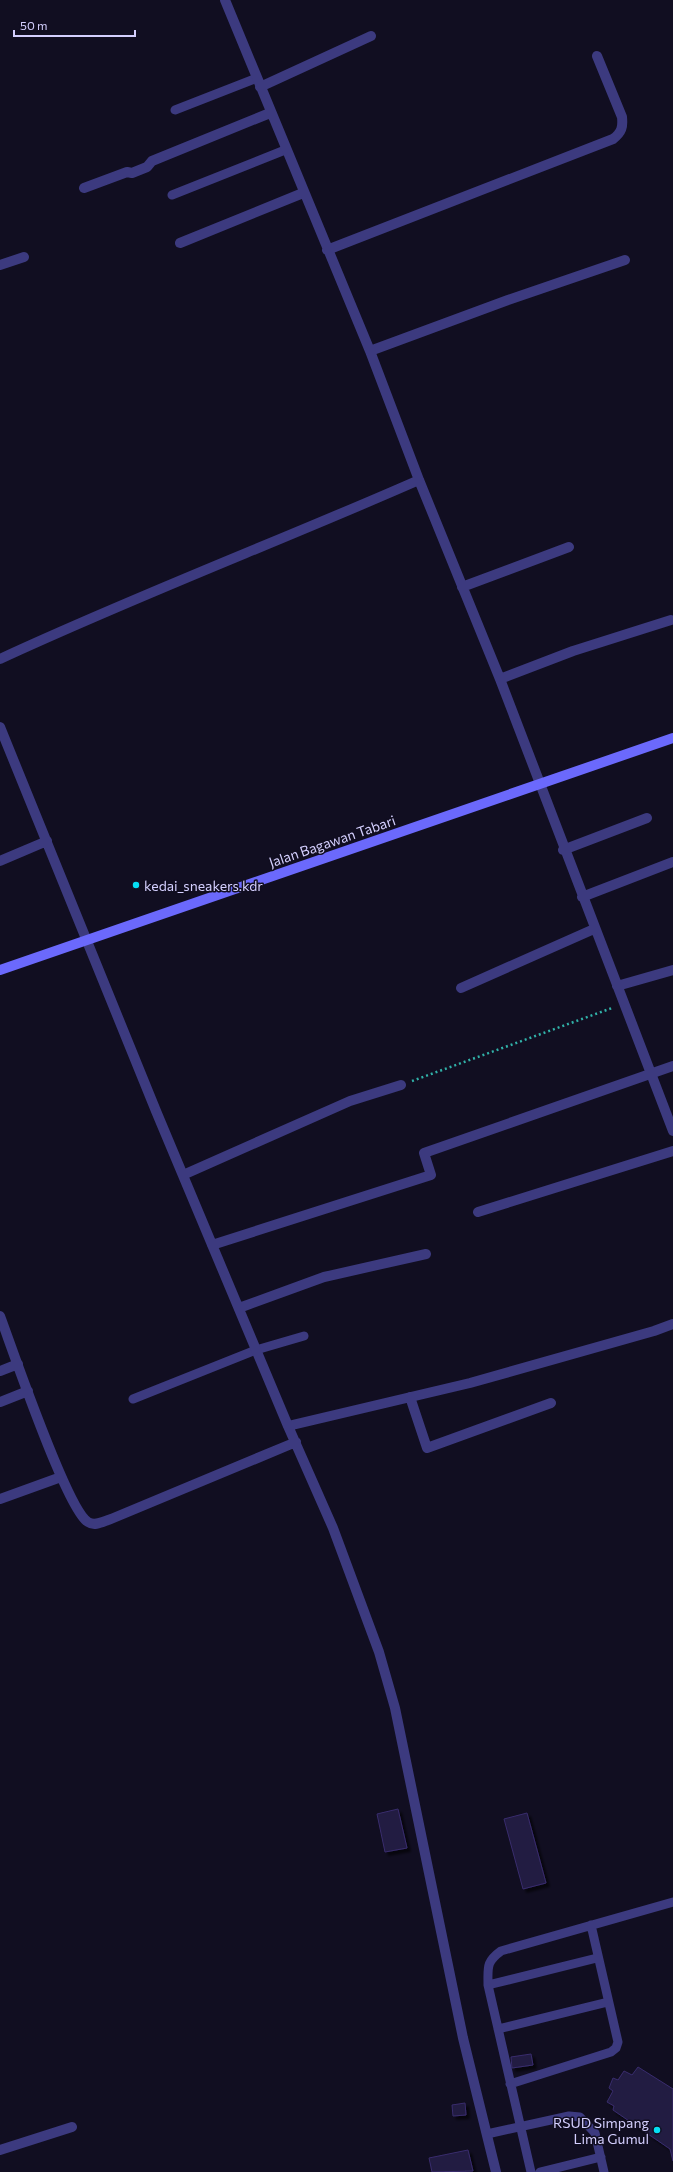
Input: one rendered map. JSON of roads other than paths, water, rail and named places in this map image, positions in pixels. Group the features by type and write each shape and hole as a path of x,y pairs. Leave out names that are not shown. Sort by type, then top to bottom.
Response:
{"street":[{"path":"225,0 303,193 370,351 419,480 500,679 563,850 624,1003 673,1132"},
{"path":"258,83 371,36"},
{"path":"327,250 614,139 620,134 623,126 622,117 597,56"},
{"path":"84,188 127,172 132,173 147,166 152,161 270,113"},
{"path":"180,243 238,221 303,193"},
{"path":"0,265 24,257"},
{"path":"370,351 508,300 625,260"},
{"path":"0,659 242,553 321,523 419,480"},
{"path":"462,587 569,547"},
{"path":"500,679 573,651 671,620"},
{"path":"0,727 183,1175 356,1587 379,1652 395,1708 463,2038 496,2172"},
{"name":"Jalan Bagawan Tabari","path":"0,970 673,738"},
{"path":"563,850 647,818"},
{"path":"0,861 47,841"},
{"path":"582,897 673,862"},
{"path":"461,988 594,929"},
{"path":"617,986 673,970"},
{"path":"212,1245 431,1175 424,1153 673,1066"},
{"path":"183,1175 350,1102 401,1085"},
{"path":"478,1212 673,1151"},
{"path":"239,1308 324,1277 426,1254"},
{"path":"0,1316 61,1477 82,1518 89,1523 96,1524 296,1442"},
{"path":"288,1426 470,1383 654,1331 673,1324"},
{"path":"0,1371 18,1364"},
{"path":"0,1402 28,1391"},
{"path":"410,1397 427,1448 552,1402"},
{"path":"0,1500 61,1477"},
{"path":"0,2150 72,2127"}],"lane":[{"path":"175,110 258,83"},
{"path":"172,195 286,150"},
{"path":"134,1399 256,1350 304,1336"},
{"path":"532,2172 510,2084 488,1984 488,1966 490,1959 501,1951 673,1902"},
{"path":"510,2084 611,2052 616,2048 618,2042 597,1958 591,1925"},
{"path":"488,1984 597,1958"},
{"path":"498,2029 608,2002"},
{"path":"487,2134 569,2116 580,2117 595,2133 604,2172"},
{"path":"540,2172 601,2157"}],"place":[{"name":"kedai_sneakers.kdr","path":"136,885"},
{"name":"RSUD Simpang Lima Gumul","path":"657,2130"}]}
